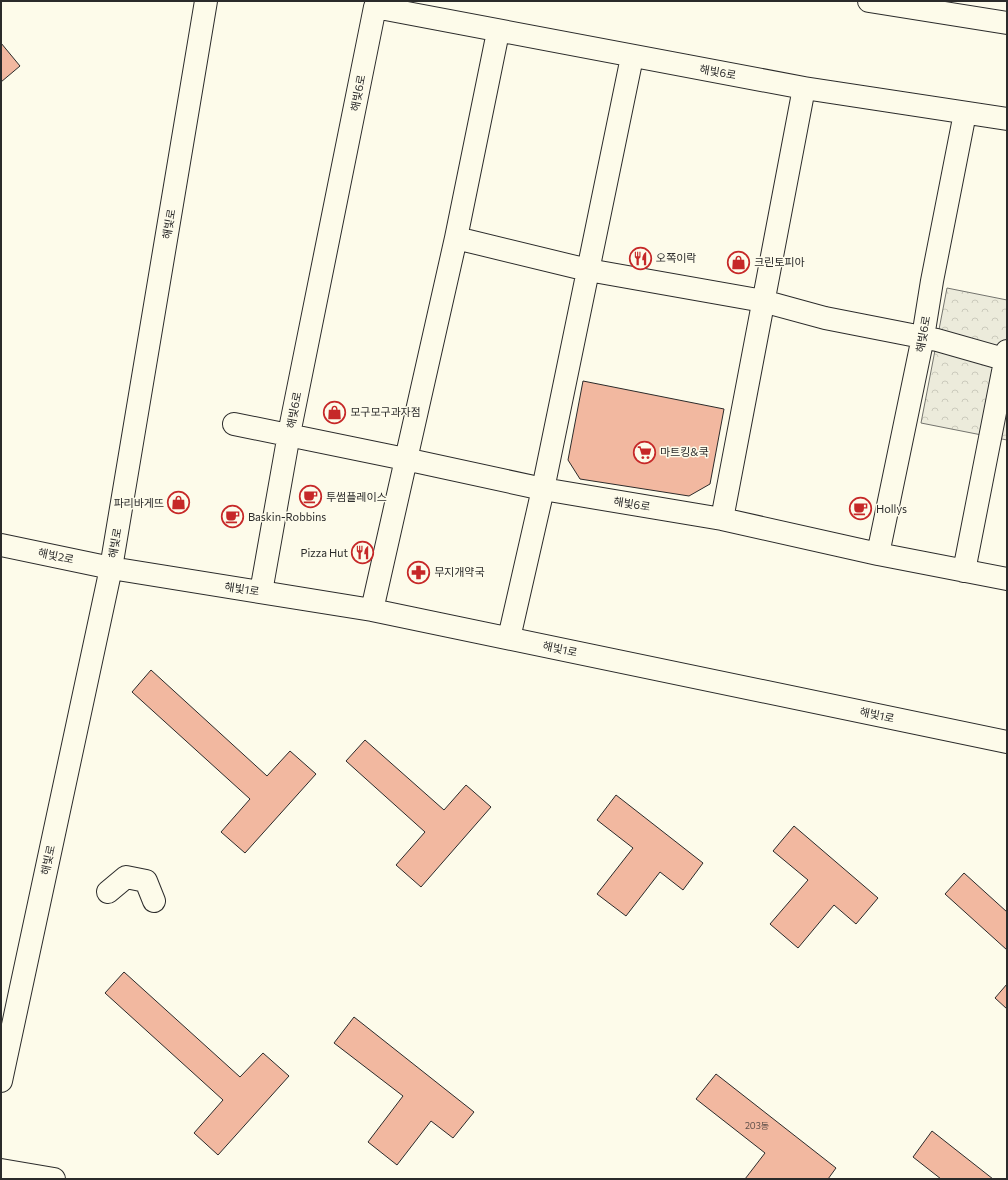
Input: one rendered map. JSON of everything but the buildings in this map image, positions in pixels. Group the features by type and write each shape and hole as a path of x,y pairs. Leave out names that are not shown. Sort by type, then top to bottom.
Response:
{"street":[{"name":"해빛로","path":"1,1082 111,568 206,1"},
{"path":"869,1 1007,23"},
{"name":"해빛6로","path":"261,592 289,434 375,7 498,32 804,88 1007,119"},
{"path":"372,610 456,238 498,32"},
{"path":"509,638 543,489 632,57"},
{"path":"722,519 762,301 804,88"},
{"name":"해빛6로","path":"878,554 923,337 932,281 965,113"},
{"path":"456,238 588,270 762,301 825,318 923,337 1007,360"},
{"path":"964,571 1007,351"},
{"path":"234,424 289,434"},
{"name":"해빛6로","path":"289,434 543,489 722,519 878,554 1007,579"},
{"name":"해빛2로","path":"1,545 111,568"},
{"name":"해빛1로","path":"111,568 372,610 1007,742"},
{"path":"108,892 126,876 146,881 154,901"},
{"path":"1,1170 54,1179"}],"green space":[{"path":"947,288 1007,300 1007,440 921,423"}],"place":[{"name":"오쪽이락","path":"641,258"},
{"name":"크린토피아","path":"739,262"},
{"name":"모구모구과자점","path":"335,412"},
{"name":"마트킹&쿡","path":"644,452"},
{"name":"투썸플레이스","path":"310,497"},
{"name":"파리바게뜨","path":"179,503"},
{"name":"Hollys","path":"860,509"},
{"name":"Baskin-Robbins","path":"233,517"},
{"name":"Pizza Hut","path":"363,553"},
{"name":"무지개약국","path":"418,572"}]}
